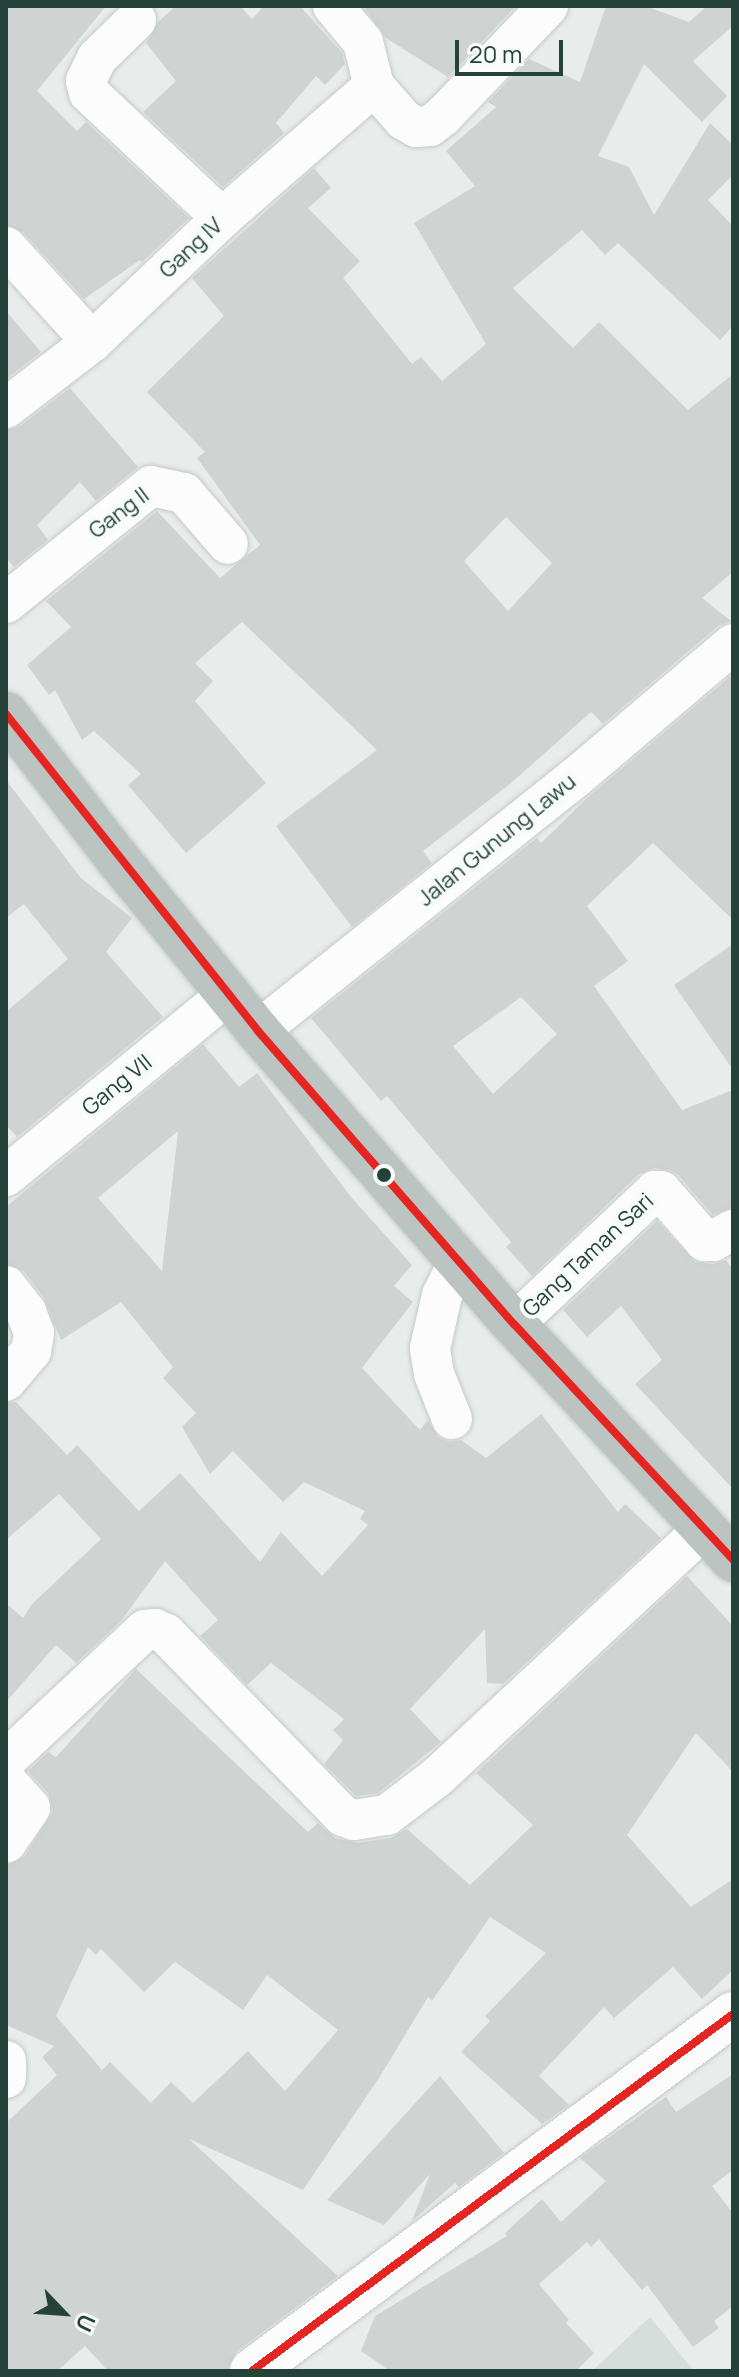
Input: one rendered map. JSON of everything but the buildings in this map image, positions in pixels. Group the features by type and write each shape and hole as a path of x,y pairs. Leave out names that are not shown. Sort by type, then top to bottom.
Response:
{"highway":[{"path":"6,714 258,1031 514,1324 718,1545"}],"street":[{"path":"333,6 363,42 374,86 404,120 416,127 430,126 548,6"},
{"path":"136,20 97,58 86,81 89,93 222,218"},
{"name":"Gang IV","path":"6,408 92,342 222,218 374,86"},
{"path":"6,247 92,342"},
{"name":"Gang II","path":"6,603 151,486 184,493 228,544"},
{"name":"Jalan Gunung Lawu","path":"258,1031 575,778 733,644"},
{"name":"Gang VII","path":"6,1176 228,994"},
{"name":"Gang Taman Sari","path":"514,1324 655,1191 661,1191 705,1241 713,1241 733,1230"},
{"path":"452,1419 434,1374 430,1348 442,1295 460,1260"},
{"path":"6,1286 26,1312 34,1333 31,1351 6,1381"},
{"path":"6,1760 145,1630 155,1629 166,1634 343,1816 354,1820 387,1815 718,1545"},
{"path":"6,1781 30,1808 6,1843"},
{"path":"252,2371 733,2014"},
{"path":"6,2061 6,2078"}],"shaded area":[{"path":"650,2317 694,2371 592,2371"}],"transit line":[{"path":"6,714 258,1031 514,1324 733,1560"},
{"path":"252,2371 733,2014"}]}
